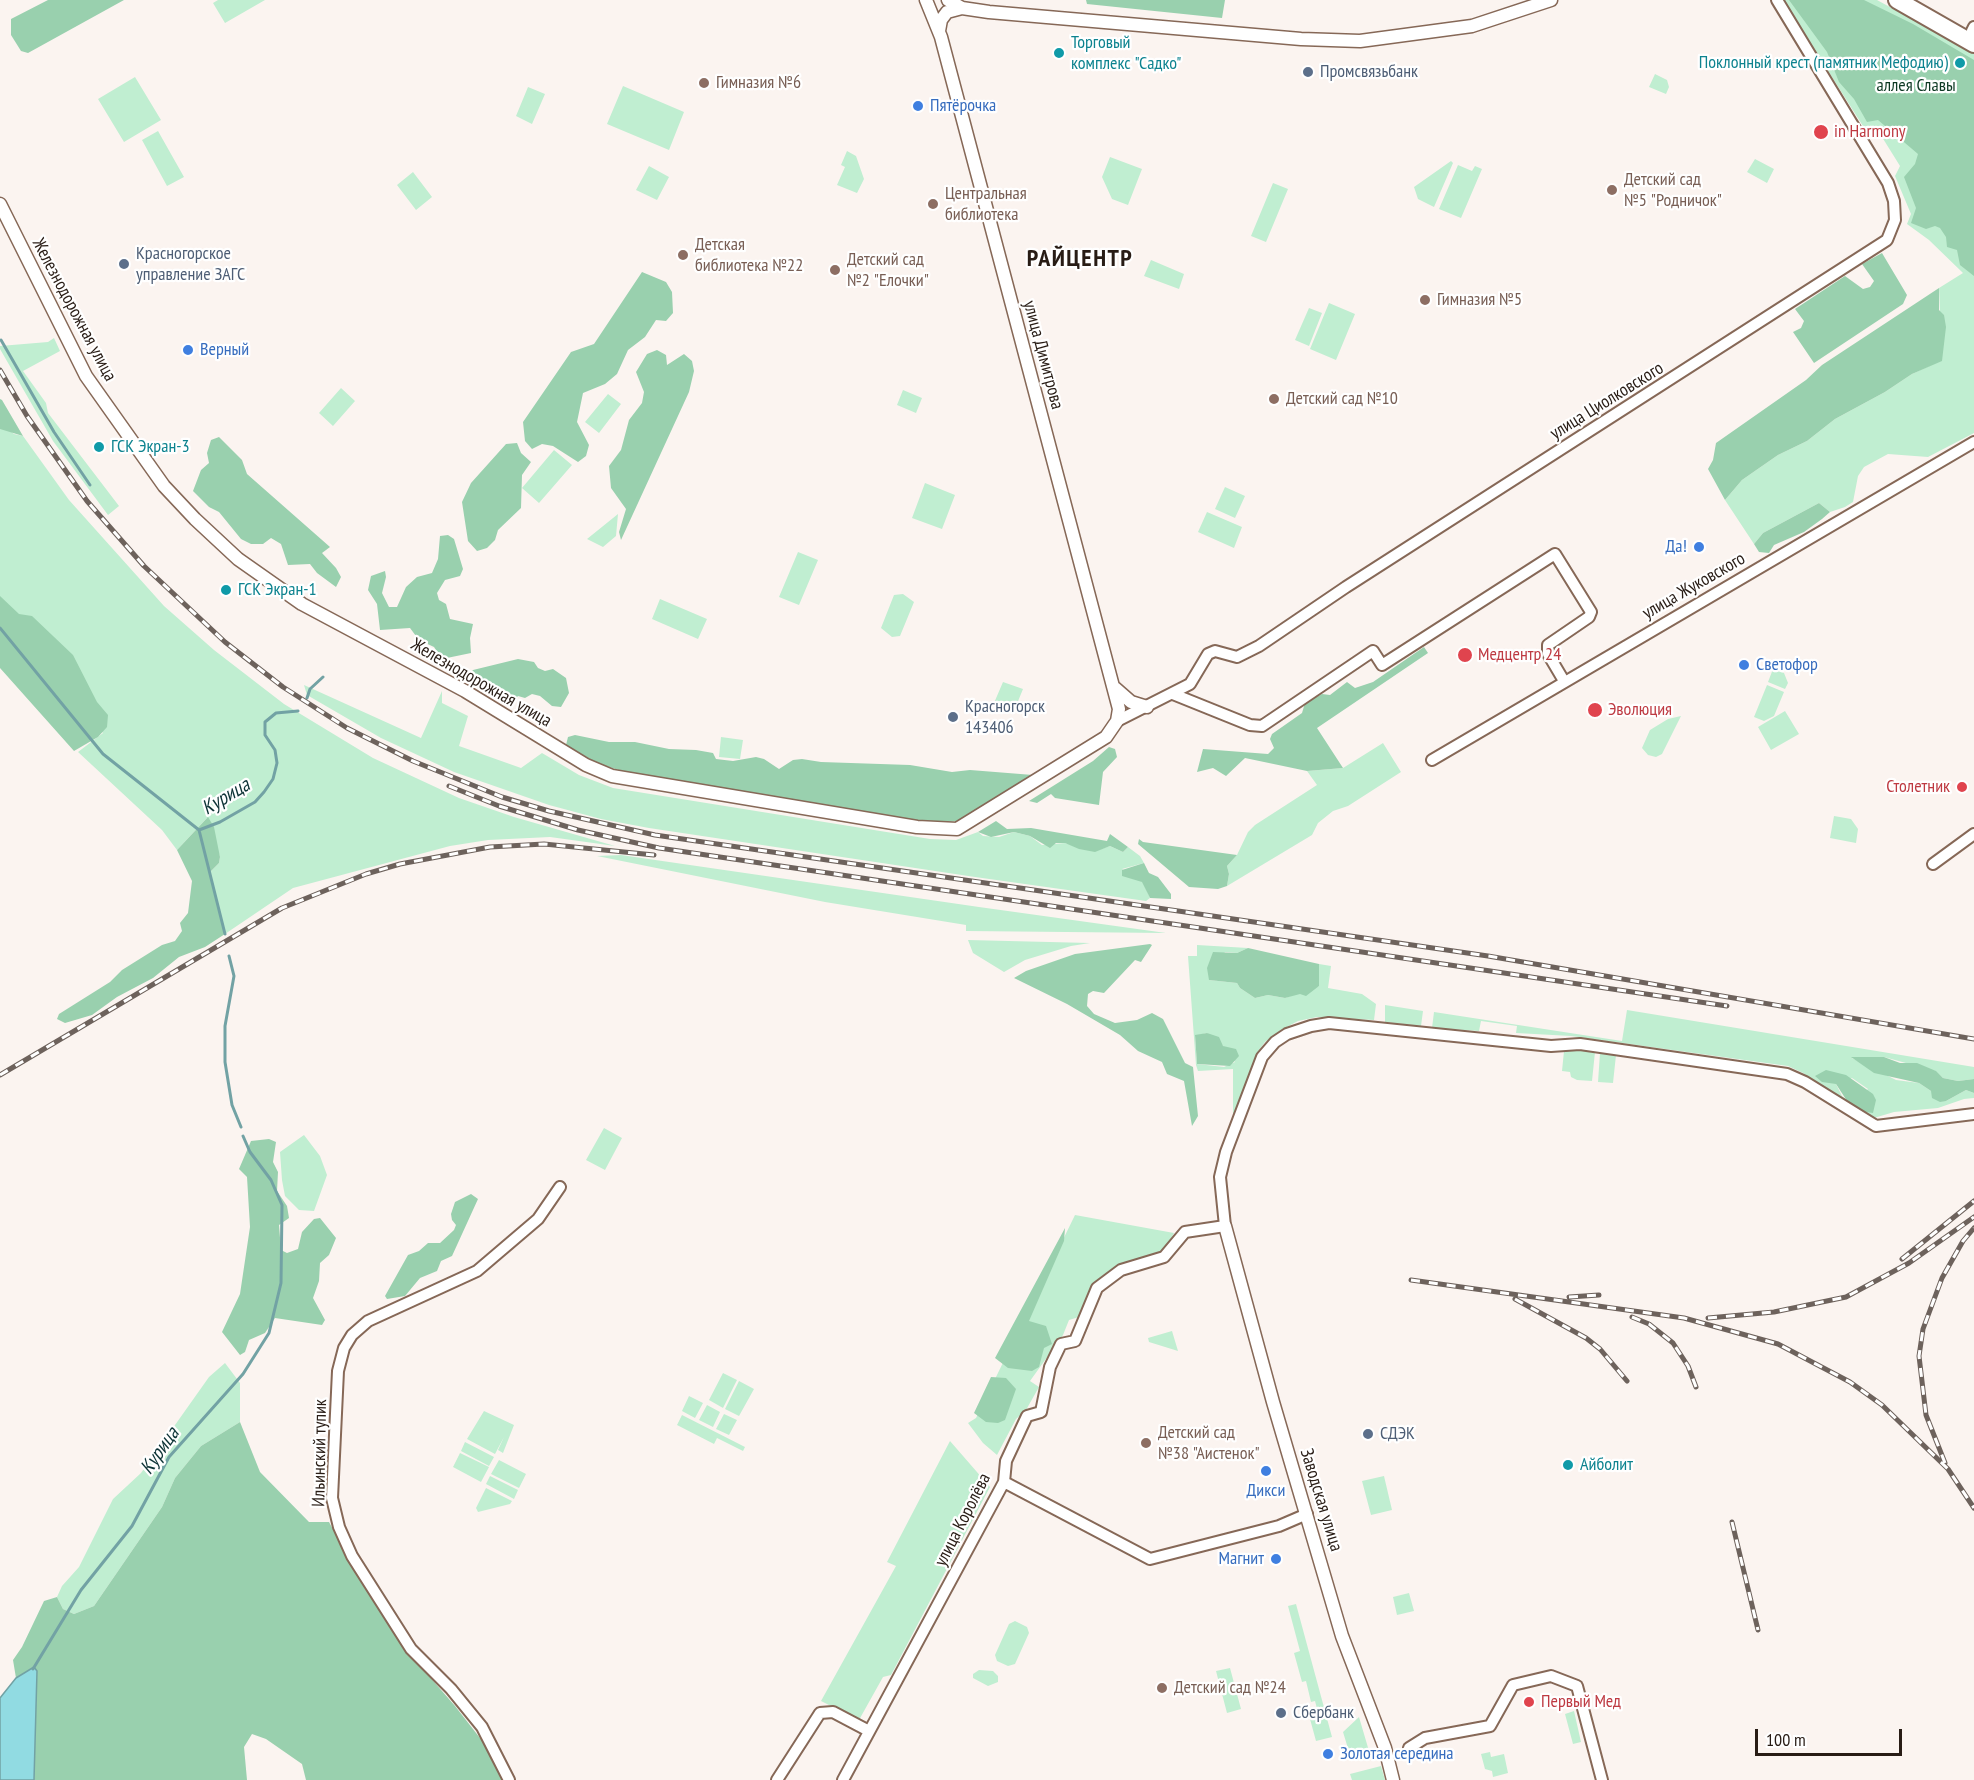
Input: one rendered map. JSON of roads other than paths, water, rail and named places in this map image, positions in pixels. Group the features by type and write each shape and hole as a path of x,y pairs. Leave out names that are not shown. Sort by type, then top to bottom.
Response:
{"main road":[{"path":"1897,0 1974,34"},
{"path":"1918,0 1974,34"}],"street":[{"name":"улица Димитрова","path":"926,0 939,31 1114,687 1119,709 1117,721"},
{"path":"948,0 962,8"},
{"path":"939,31 941,20 947,12 962,8 1252,35 1360,41 1464,28 1551,0"},
{"name":"улица Циолковского","path":"1117,721 1173,694 1195,678 1208,654 1215,651 1232,656 1242,656 1887,240 1895,220 1894,201 1888,183 1777,0"},
{"name":"Железнодорожная улица","path":"0,204 65,338 93,387 164,486 212,536 238,559 302,604 465,691 600,771 642,782 950,830 972,821 1106,737 1117,721"},
{"name":"улица Жуковского","path":"1432,760 1974,442"},
{"path":"1173,694 1250,725 1262,726 1373,651 1382,665 1555,554 1591,612 1588,617 1548,645 1548,654 1564,681"},
{"path":"1114,687 1131,702 1147,707"},
{"path":"1933,864 1974,834"},
{"path":"1225,1226 1221,1194 1222,1163 1257,1067 1275,1042 1297,1029 1329,1023 1551,1046 1580,1044 1787,1074 1805,1082 1875,1126 1974,1114"},
{"name":"Ильинский тупик","path":"509,1780 482,1727 451,1689 411,1649 352,1556 339,1527 332,1498 338,1371 344,1348 352,1335 368,1322 477,1271 538,1219 560,1186"},
{"name":"улица Королёва","path":"843,1780 1005,1482 1006,1461 1027,1416 1041,1412 1050,1367 1061,1344 1075,1341 1097,1288 1120,1270 1164,1257 1185,1232 1225,1226"},
{"name":"Заводская улица","path":"1225,1226 1273,1402 1342,1636 1385,1748 1393,1780"},
{"path":"1005,1482 1150,1559 1279,1526 1307,1514"},
{"path":"1409,1748 1425,1738 1490,1726 1513,1685 1551,1676 1577,1686 1602,1780"},
{"path":"777,1780 820,1713 833,1712 869,1731"}],"water":[{"path":"34,1667 37,1671 34,1780 0,1780 0,1698 16,1678"}],"waterway":[{"path":"1,340 54,432 90,485"},
{"path":"0,628 103,754 199,830"},
{"name":"Курица","path":"307,698 310,689 323,677"},
{"name":"Курица","path":"199,830 220,822 255,802 264,792 273,779 277,763 275,750 265,735 265,722 276,713 298,711"},
{"name":"Курица","path":"199,830 225,934"},
{"name":"Курица","path":"229,956 234,976 225,1026 225,1062 232,1105 241,1127"},
{"name":"Курица","path":"33,1669 81,1590 132,1526 169,1457 243,1374 269,1333 281,1283 282,1205 271,1180 250,1152 243,1136"}],"railway":[{"path":"0,370 27,416 87,501 144,566 225,642 283,687 347,728 413,761 502,797 549,811 655,835 1488,956 1974,1039"},
{"path":"449,786 499,806 578,830 659,848 1727,1006"},
{"path":"0,1075 282,908 366,874 400,864 490,847 544,844 654,855"},
{"path":"1902,1259 1974,1201"},
{"path":"1708,1318 1774,1312 1846,1297 1909,1263 1974,1217"},
{"path":"1945,1463 1926,1415 1919,1356 1923,1329 1942,1278 1963,1241 1974,1228"},
{"path":"1411,1280 1684,1318 1778,1344 1850,1382 1882,1405 1948,1469 1974,1508"},
{"path":"1569,1297 1599,1295"},
{"path":"1515,1299 1586,1338 1600,1349 1627,1381"},
{"path":"1632,1317 1649,1324 1673,1343 1688,1366 1696,1387"},
{"path":"1732,1522 1758,1630"}],"place":[{"name":"Торговый комплекс \"Садко\"","path":"1059,53"},
{"name":"Поклонный крест (памятник Мефодию)","path":"1960,63"},
{"name":"Промсвязьбанк","path":"1308,72"},
{"name":"Гимназия №6","path":"704,83"},
{"name":"Пятёрочка","path":"918,106"},
{"name":"in Harmony","path":"1821,132"},
{"name":"Детский сад №5 \"Родничок\"","path":"1612,190"},
{"name":"Центральная библиотека","path":"933,204"},
{"name":"Детская библиотека №22","path":"683,255"},
{"name":"Красногорское управление ЗАГС","path":"124,264"},
{"name":"Детский сад №2 \"Елочки\"","path":"835,270"},
{"name":"Гимназия №5","path":"1425,300"},
{"name":"Верный","path":"188,350"},
{"name":"Детский сад №10","path":"1274,399"},
{"name":"ГСК Экран-3","path":"99,447"},
{"name":"Да!","path":"1699,547"},
{"name":"ГСК Экран-1","path":"226,590"},
{"name":"Медцентр 24","path":"1465,655"},
{"name":"Светофор","path":"1744,665"},
{"name":"Эволюция","path":"1595,710"},
{"name":"Красногорск 143406","path":"953,717"},
{"name":"Столетник","path":"1962,787"},
{"name":"СДЭК","path":"1368,1434"},
{"name":"Детский сад №38 \"Аистенок\"","path":"1146,1443"},
{"name":"Айболит","path":"1568,1465"},
{"name":"Дикси","path":"1266,1471"},
{"name":"Магнит","path":"1276,1559"},
{"name":"Детский сад №24","path":"1162,1688"},
{"name":"Первый Мед","path":"1529,1702"},
{"name":"Сбербанк","path":"1281,1713"},
{"name":"Золотая середина","path":"1328,1754"}],"district":[{"name":"РАЙЦЕНТР","path":"1080,259"}],"park label":[{"name":"аллея Славы","path":"1916,86"}]}
